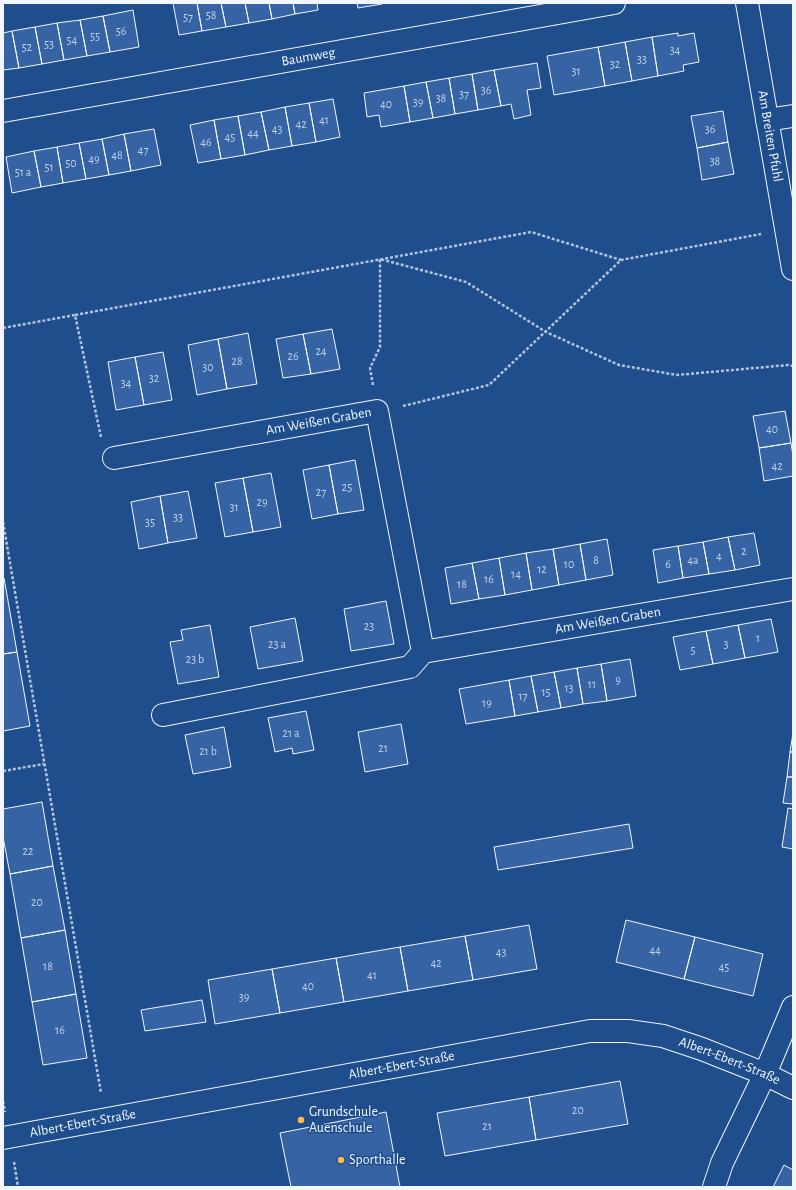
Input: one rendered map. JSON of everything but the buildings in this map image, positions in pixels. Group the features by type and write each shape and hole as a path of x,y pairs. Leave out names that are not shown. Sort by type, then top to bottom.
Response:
{"street":[{"name":"Baumweg","path":"3,111 614,3"},
{"name":"Am Breiten Pfuhl","path":"747,3 793,269"},
{"path":"767,120 793,116"},
{"name":"Am Weißen Graben","path":"114,458 377,411 423,652 793,589"},
{"path":"163,715 410,667 423,652"},
{"path":"714,1187 722,1162 765,1074 793,1007"},
{"name":"Albert-Ebert-Straße","path":"3,1138 590,1031 628,1031 663,1036 702,1049 765,1074 793,1088"}],"path":[{"path":"3,328 531,232 621,260 786,229"},
{"path":"380,259 380,347 370,368 377,411 489,385 621,260"},
{"path":"380,259 466,282 546,332 619,366 677,375 788,365 793,366"},
{"path":"75,315 101,436 114,458"},
{"path":"3,522 105,1119"},
{"path":"3,771 44,764"}],"place":[{"name":"Grundschule Auenschule","path":"301,1120"},
{"name":"Sporthalle","path":"341,1160"}]}
